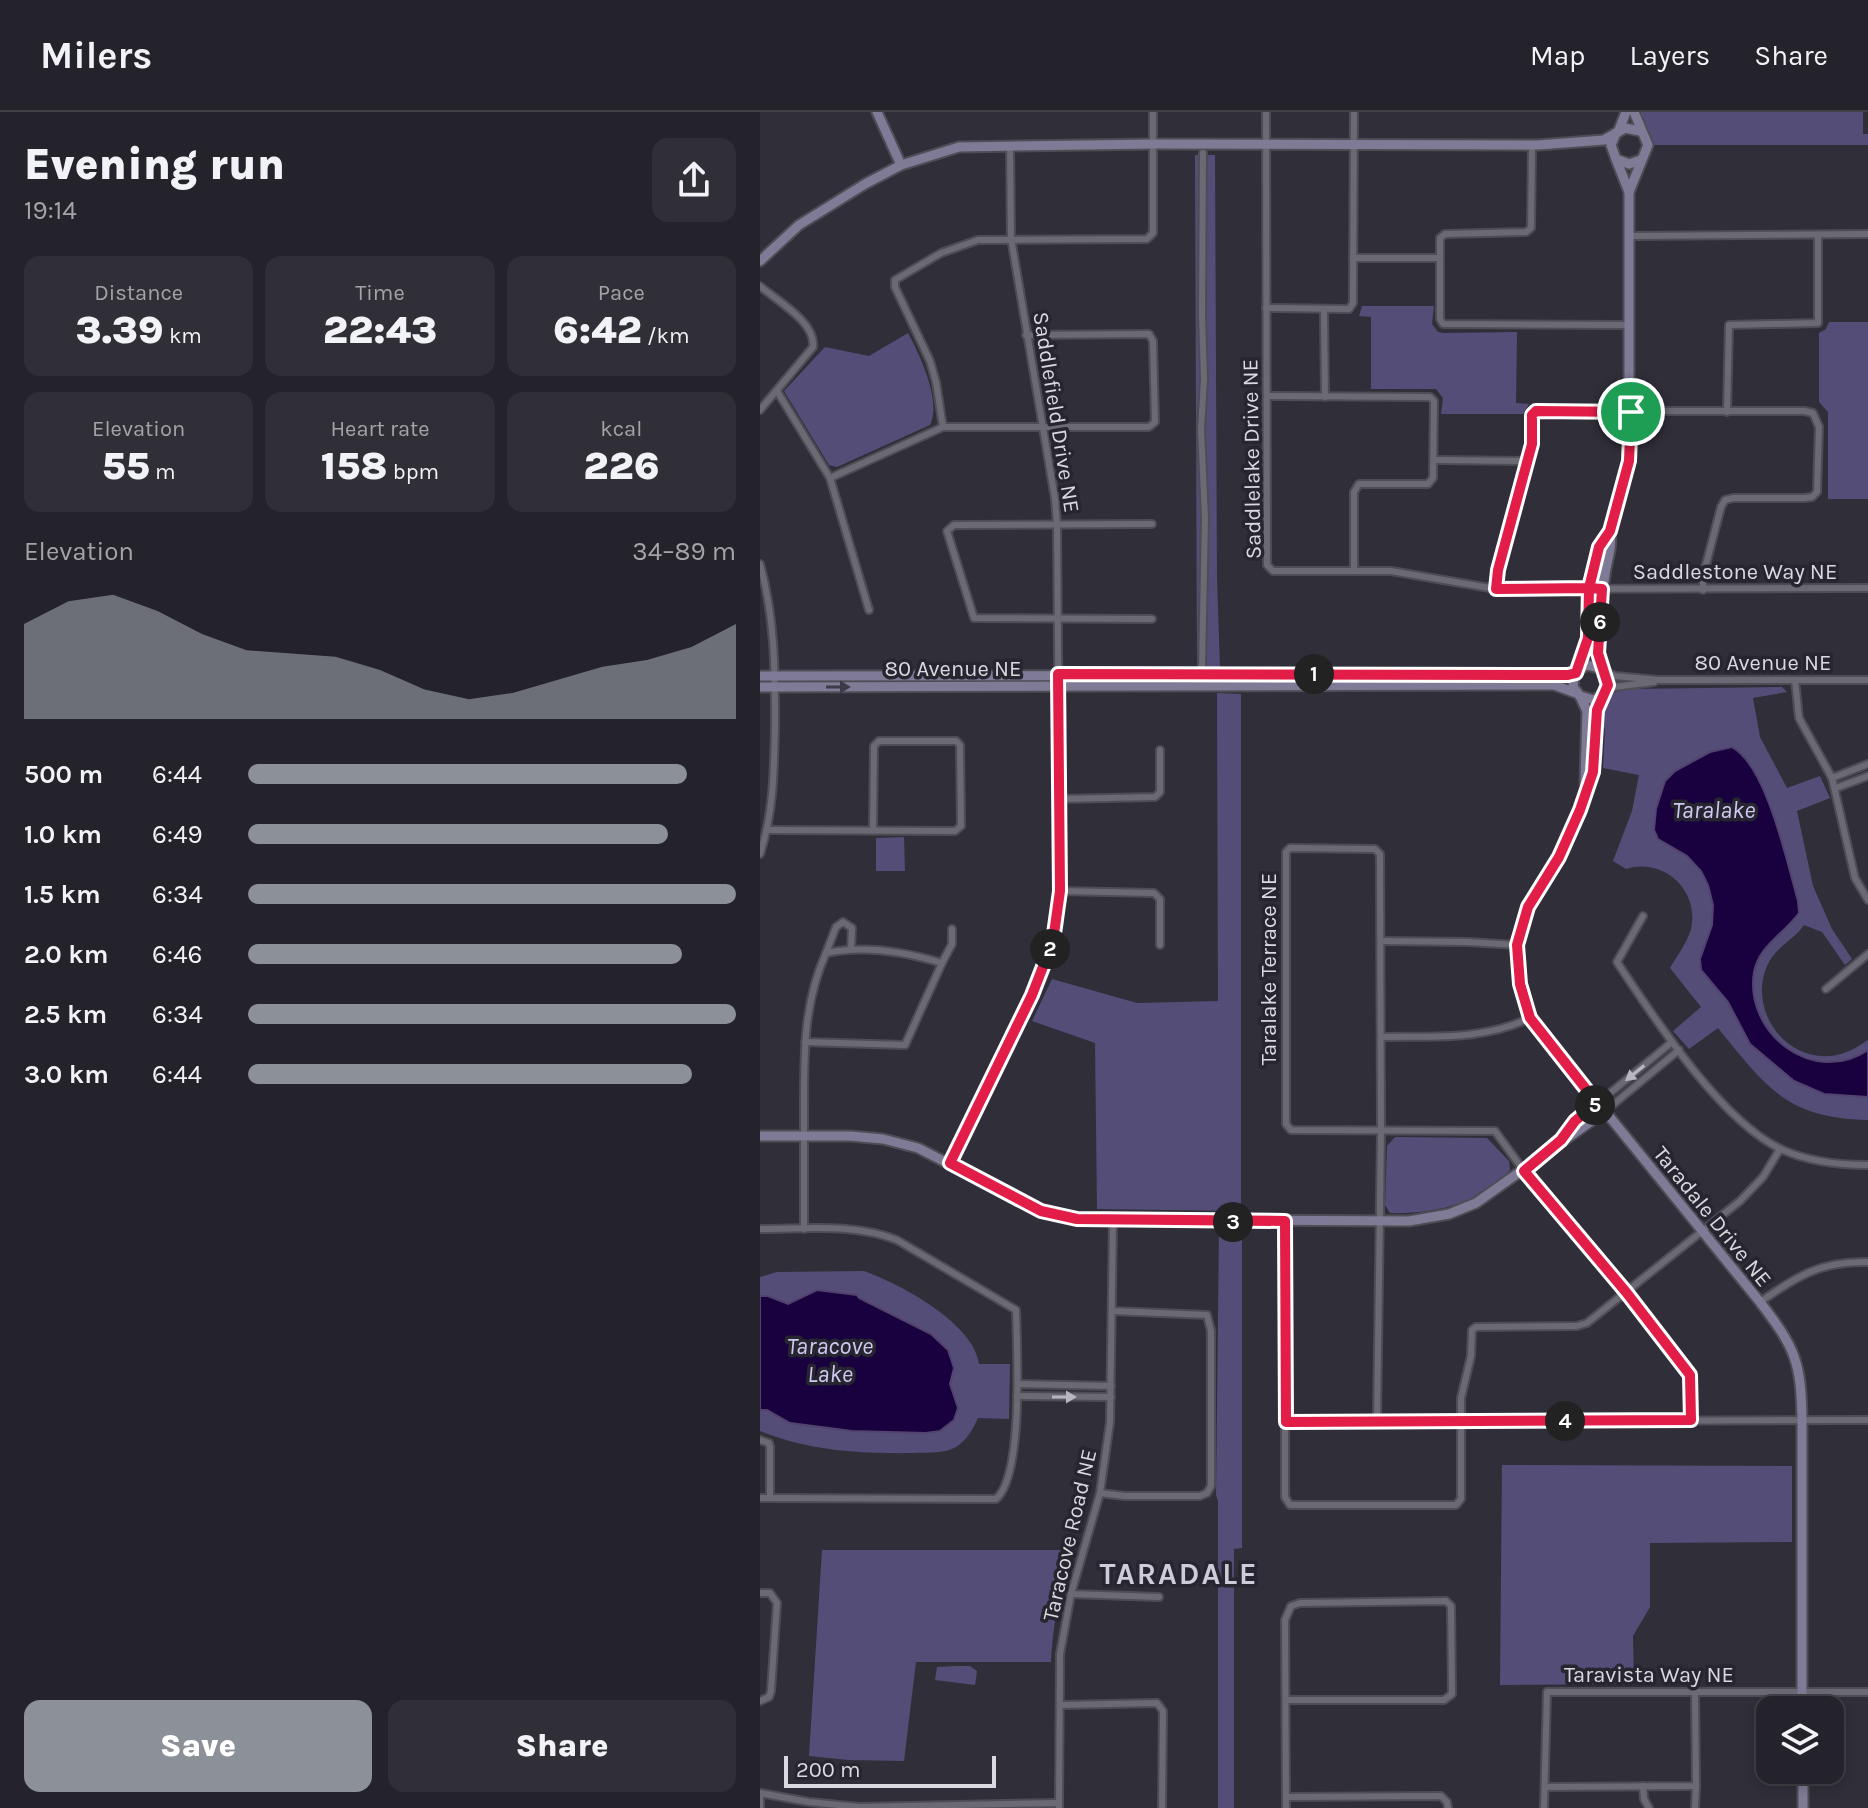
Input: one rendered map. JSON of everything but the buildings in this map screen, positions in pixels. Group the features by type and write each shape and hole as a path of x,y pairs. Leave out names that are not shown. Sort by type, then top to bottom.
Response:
{"street":[{"path":"877,112 901,165"},
{"path":"943,427 930,361 895,287 895,280 941,253 978,240 1147,239 1153,233 1153,112"},
{"name":"Saddlelake Drive NE","path":"1266,112 1267,565 1273,571 1391,571 1496,589 1602,589"},
{"path":"1266,308 1349,309 1353,303 1354,112"},
{"path":"1610,531 1612,544 1602,589 1598,653 1608,685 1603,695 1594,700 1578,695 1573,684 1588,638 1589,588 1599,547 1610,531 1629,461 1629,192 1611,145 1626,112"},
{"path":"1629,192 1648,145 1634,112"},
{"path":"760,261 799,225 901,165 959,147 1532,145 1604,140 1630,127 1640,131"},
{"path":"1580,143 1608,151 1629,164 1642,160"},
{"name":"Saddlefield Drive NE","path":"950,1163 1043,968 1053,941 1060,891 1057,524 1011,238 1010,145"},
{"path":"1532,145 1531,228 1526,232 1445,234 1440,238 1440,319 1443,324 1629,325"},
{"path":"1202,667 1205,518 1201,429 1204,379 1203,153"},
{"path":"1629,236 1868,234"},
{"path":"1727,412 1729,325 1818,323 1818,235"},
{"path":"1353,258 1440,258"},
{"path":"760,286 803,322 814,339 813,347 760,410"},
{"path":"1324,309 1325,397"},
{"path":"830,478 943,427 1149,427 1155,422 1153,341 1149,334 1026,335"},
{"path":"777,391 830,478 869,610"},
{"path":"1267,396 1430,397 1434,401 1433,478 1428,484 1359,484 1354,492 1354,569"},
{"path":"1496,589 1501,557 1528,461 1533,434 1532,415 1536,411 1813,413 1819,423 1818,490 1815,496 1725,500 1703,576 1703,590"},
{"path":"1434,460 1528,461"},
{"path":"1152,524 954,525 947,531 974,618 1152,619"},
{"path":"760,564 771,604 775,676 774,785 768,830 760,854"},
{"name":"Saddlestone Way NE","path":"1602,589 1868,588"},
{"path":"1576,672 1593,665 1604,671"},
{"name":"80 Avenue NE","path":"1604,671 1615,676 1658,680 1868,680"},
{"name":"80 Avenue NE","path":"760,687 1058,680 1568,675 1576,672"},
{"name":"80 Avenue NE","path":"760,676 1554,685 1578,695"},
{"name":"80 Avenue NE","path":"1603,695 1614,687 1642,685 1658,680"},
{"path":"1795,680 1799,718 1836,788 1855,878 1868,900"},
{"name":"Taradale Drive NE","path":"1578,695 1587,711 1585,790"},
{"name":"Taradale Drive NE","path":"1603,695 1597,710 1593,772 1580,810 1559,857 1528,907 1517,945 1520,984 1530,1018 1760,1302 1787,1338 1795,1355 1800,1373 1802,1420 1802,1696"},
{"path":"768,830 873,831 955,831 961,826 960,745 956,741 879,741 874,746 873,831"},
{"path":"1060,799 1155,797 1160,792 1160,750"},
{"path":"1832,778 1868,764"},
{"path":"1836,788 1868,776"},
{"name":"Taralake Terrace NE","path":"1377,1421 1381,1132 1380,854 1375,849 1290,848 1286,852 1286,1124 1291,1130 1381,1132"},
{"path":"1060,891 1154,893 1160,899 1160,945"},
{"path":"1643,916 1617,962 1672,1042 1732,1113 1780,1149 1814,1160 1868,1165"},
{"path":"804,1229 806,1019 814,983 836,927 843,922 852,928 851,949"},
{"path":"805,1042 905,1045 952,944 952,929"},
{"path":"1381,941 1517,945"},
{"path":"826,953 851,949 896,953 942,963"},
{"path":"1826,989 1868,954"},
{"path":"1381,1037 1472,1036 1507,1029 1530,1018"},
{"path":"1601,1108 1672,1042"},
{"path":"760,1136 883,1139 918,1148 1041,1211 1077,1219 1409,1221 1449,1214 1476,1203 1524,1171 1561,1140 1575,1121 1601,1108 1679,1050"},
{"path":"1381,1132 1495,1131 1690,1375 1691,1420"},
{"path":"1285,1221 1285,1497 1290,1505 1456,1505 1461,1499 1461,1398 1471,1356 1472,1330 1476,1327 1583,1325 1752,1189 1780,1149"},
{"name":"Taracove Road NE","path":"1059,1805 1060,1654 1071,1594 1100,1493 1107,1453 1111,1397 1113,1221"},
{"path":"760,1229 876,1232 897,1240 1016,1310 1018,1384 1007,1481 1004,1492 996,1499 760,1498"},
{"path":"1760,1302 1815,1268 1868,1262"},
{"path":"1100,1493 1200,1496 1207,1493 1211,1486 1209,1318 1201,1313 1113,1311"},
{"path":"1018,1384 1111,1386"},
{"path":"1017,1396 1111,1397"},
{"path":"1286,1422 1868,1420"},
{"path":"760,1440 769,1443 770,1447 770,1498"},
{"path":"760,1593 770,1593 777,1603 771,1691 769,1697 760,1701"},
{"path":"1071,1594 1159,1597"},
{"path":"1286,1700 1444,1700 1452,1694 1451,1606 1446,1601 1300,1603 1291,1606 1285,1620 1286,1808"},
{"name":"Taravista Way NE","path":"1544,1808 1547,1692 1868,1692"},
{"path":"1695,1693 1695,1808"},
{"path":"1061,1705 1157,1703 1163,1711 1162,1808"},
{"path":"1803,1784 1803,1808"},
{"path":"1643,1786 1644,1799 1649,1808"},
{"path":"1545,1787 1696,1786"},
{"path":"760,1808 760,1793 859,1807 1059,1805"},
{"path":"1286,1797 1441,1796 1448,1808"}],"shaded area":[{"path":"1640,112 1863,112 1863,134 1868,134 1868,145 1654,145"},
{"path":"1195,155 1215,155 1220,669 1197,669"},
{"path":"1362,306 1434,306 1432,324 1443,333 1517,332 1516,403 1529,404 1523,414 1441,414 1443,398 1436,389 1371,389 1371,317 1359,316"},
{"path":"1829,322 1868,322 1868,499 1828,499 1828,412 1819,402 1819,333 1826,329"},
{"path":"908,333 931,392 933,415 930,425 837,467 829,465 784,391 825,347 869,356"},
{"path":"1782,687 1787,692 1753,698 1760,737 1787,788 1820,776 1830,798 1797,811 1813,886 1832,929 1852,959 1845,965 1822,932 1804,925 1770,959 1762,984 1763,1001 1768,1018 1777,1032 1805,1053 1822,1056 1841,1054 1868,1040 1868,1120 1840,1118 1797,1106 1765,1083 1718,1028 1689,1049 1673,1031 1701,1007 1670,968 1691,929 1690,901 1676,880 1665,872 1640,867 1626,869 1613,861 1632,811 1639,775 1603,768 1605,729 1601,723 1605,702 1611,694 1631,689"},
{"path":"1217,693 1241,694 1241,1211 1097,1209 1095,1043 1032,1021 1052,979 1137,1003 1218,1001"},
{"path":"904,837 905,871 876,871 876,838"},
{"path":"1395,1137 1487,1138 1509,1161 1510,1170 1487,1191 1456,1205 1422,1212 1390,1213 1385,1205 1387,1146"},
{"path":"1219,1228 1242,1228 1242,1548 1234,1549 1234,1808 1218,1808 1216,1495"},
{"name":"Taracove Lake","path":"864,1271 915,1295 950,1320 974,1349 979,1364 1010,1364 1009,1419 978,1418 960,1444 935,1452 835,1450 797,1443 760,1431 760,1277 777,1272"},
{"path":"1502,1465 1792,1466 1792,1542 1650,1543 1650,1607 1633,1636 1634,1684 1500,1685"},
{"path":"822,1550 1070,1550 1056,1616 1051,1662 916,1662 904,1761 809,1756"},
{"path":"970,1666 977,1671 975,1685 935,1680 937,1667"}],"water":[{"name":"Taralake","path":"1732,747 1756,774 1765,794 1798,901 1799,913 1761,954 1754,972 1754,994 1760,1015 1771,1033 1787,1048 1805,1058 1826,1062 1847,1060 1868,1050 1868,1097 1824,1094 1794,1081 1750,1044 1728,1002 1701,970 1700,959 1712,925 1713,905 1708,885 1701,871 1687,856 1658,839 1654,830 1656,809 1665,781 1675,771 1710,752"},
{"name":"Taracove Lake","path":"817,1290 857,1295 931,1334 948,1350 954,1368 950,1384 958,1408 954,1420 940,1431 926,1433 852,1431 790,1423 767,1410 760,1410 760,1296 788,1304"}],"district":[{"name":"TARADALE","path":"1179,1574"}],"route":[{"path":"1631,412 1536,411 1532,415 1532,444 1498,570 1496,589 1589,588 1602,589 1598,653 1608,679 1606,692 1597,710 1593,772 1580,810 1559,857 1528,907 1517,945 1520,984 1530,1018 1597,1103 1575,1121 1561,1140 1524,1171 1626,1292 1690,1375 1691,1420 1286,1422 1285,1221 1077,1219 1041,1211 950,1163 1032,995 1053,941 1060,891 1058,674 1471,676 1576,673 1588,638 1589,588 1599,547 1610,531 1629,461 1631,412"}]}
